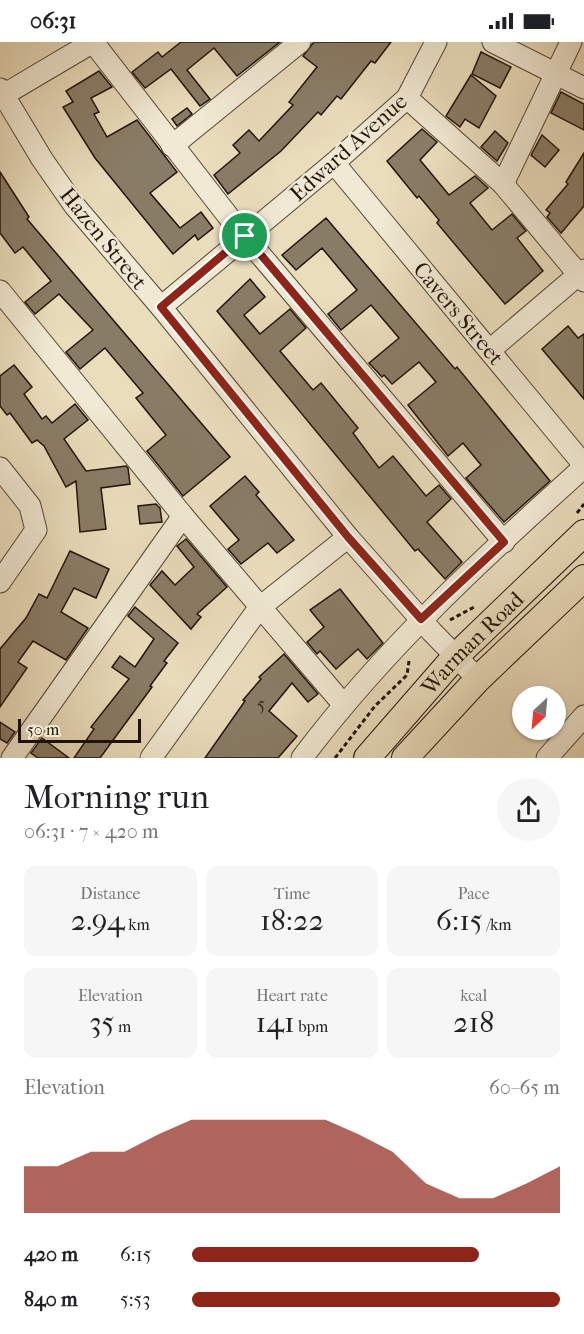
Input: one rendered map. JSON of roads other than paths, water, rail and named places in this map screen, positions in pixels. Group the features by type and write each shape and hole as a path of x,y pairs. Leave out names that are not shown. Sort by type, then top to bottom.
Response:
{"main road":[{"name":"Warman Road","path":"367,758 454,657 584,533"},
{"name":"Warman Road","path":"405,758 478,679 584,578"}],"street":[{"path":"1,94 93,42 172,146 245,236 504,542"},
{"path":"172,146 300,42"},
{"name":"Edward Avenue","path":"161,307 334,163 407,98 436,42"},
{"path":"493,42 584,87"},
{"path":"503,184 571,42"},
{"name":"Hazen Street","path":"1,94 74,205 161,307 348,537 454,657 478,679"},
{"path":"407,98 503,184 582,275 490,350"},
{"name":"Cavers Street","path":"334,163 584,466"},
{"path":"0,291 259,608 343,704"},
{"path":"302,758 343,704 421,619 584,466"},
{"path":"0,468 30,506 36,531 0,582"},
{"path":"12,758 183,516"},
{"path":"151,758 259,608 348,537"},
{"path":"547,758 584,716"}]}
